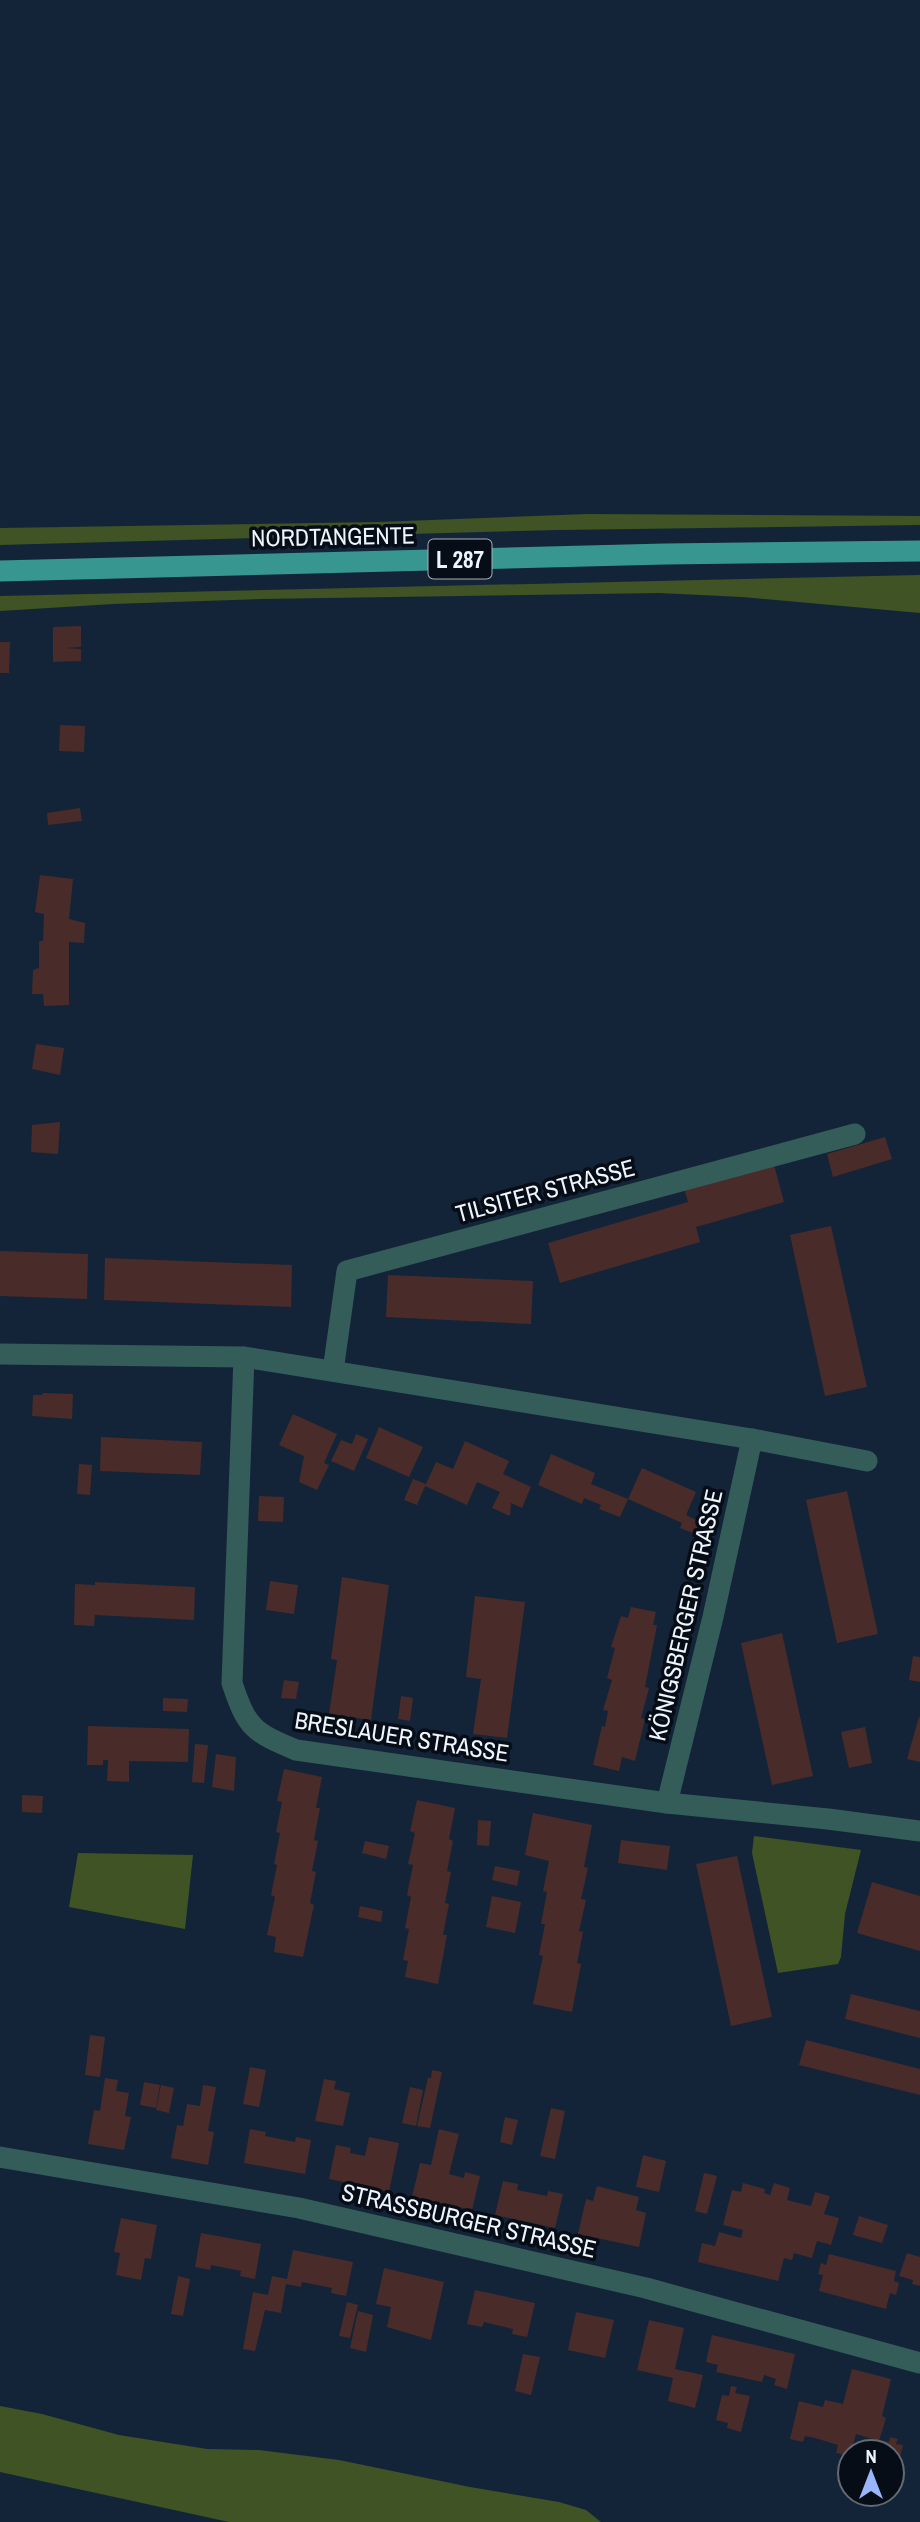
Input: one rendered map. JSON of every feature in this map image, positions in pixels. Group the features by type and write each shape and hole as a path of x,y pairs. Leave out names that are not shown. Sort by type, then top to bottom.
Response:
{"main road":[{"name":"NORDTANGENTE","path":"0,571 665,554 920,551"}],"street":[{"name":"TILSITER STRASSE","path":"333,1371 347,1271 855,1135"},
{"path":"0,1354 244,1357 752,1439 867,1461"},
{"name":"BRESLAUER STRASSE","path":"244,1357 232,1683 242,1715 263,1736 296,1750 667,1803 828,1819 920,1832"},
{"name":"KÖNIGSBERGER STRASSE","path":"667,1803 713,1617 752,1439"},
{"name":"STRASSBURGER STRASSE","path":"0,2157 299,2208 646,2288 920,2363"}],"green space":[{"path":"587,514 920,516 920,525 558,530 0,545 0,528 378,522"},
{"path":"920,575 920,613 742,597 659,593 261,599 0,611 0,596"},
{"path":"754,1836 861,1850 845,1914 838,1964 778,1973 752,1853"},
{"path":"78,1853 193,1855 185,1929 69,1907"},
{"path":"0,2406 42,2414 119,2435 207,2449 259,2450 339,2460 559,2502 586,2510 601,2522 229,2522 0,2472"}],"building":[{"path":"81,626 81,647 66,648 81,649 81,661 53,662 53,627"},
{"path":"0,642 10,642 9,673 0,673"},
{"path":"60,725 85,726 84,752 59,751"},
{"path":"80,808 82,821 48,825 47,813"},
{"path":"40,875 73,879 69,919 85,923 84,943 69,942 69,1005 44,1006 43,994 32,994 33,970 39,968 39,941 43,941 44,914 35,912"},
{"path":"36,1044 64,1048 60,1075 32,1069"},
{"path":"60,1122 58,1154 31,1152 32,1125"},
{"path":"885,1137 892,1159 833,1177 827,1154"},
{"path":"773,1161 784,1202 696,1227 700,1242 560,1283 548,1243 688,1202 684,1188"},
{"path":"831,1226 867,1387 825,1396 790,1235"},
{"path":"0,1251 88,1254 87,1299 0,1296"},
{"path":"105,1258 292,1265 291,1307 104,1300"},
{"path":"388,1275 533,1281 531,1324 386,1317"},
{"path":"73,1394 72,1419 32,1416 33,1395"},
{"path":"293,1414 337,1434 324,1463 329,1465 317,1490 299,1482 304,1456 279,1445"},
{"path":"379,1427 423,1447 409,1477 366,1458"},
{"path":"356,1434 368,1439 354,1471 331,1461 341,1440 352,1444"},
{"path":"101,1437 202,1442 200,1475 100,1471"},
{"path":"465,1441 509,1461 503,1474 531,1487 522,1508 511,1503 510,1516 492,1508 500,1492 477,1482 467,1505 425,1486 417,1505 404,1500 413,1479 426,1484 436,1462 453,1469"},
{"path":"551,1454 595,1473 591,1484 628,1499 620,1517 599,1509 601,1505 584,1498 582,1504 538,1485"},
{"path":"79,1464 92,1465 90,1495 77,1494"},
{"path":"642,1468 696,1492 686,1515 703,1523 698,1535 680,1528 682,1523 628,1499"},
{"path":"847,1491 878,1634 837,1643 806,1500"},
{"path":"259,1496 284,1497 283,1522 258,1521"},
{"path":"342,1577 389,1585 371,1720 329,1714 337,1660 331,1659"},
{"path":"270,1581 298,1585 294,1614 266,1610"},
{"path":"95,1582 195,1587 194,1620 95,1615 94,1626 74,1625 75,1584 95,1585"},
{"path":"475,1596 525,1602 507,1738 473,1734 481,1679 466,1677"},
{"path":"631,1607 656,1612 653,1625 657,1625 645,1687 649,1688 641,1718 645,1719 635,1761 622,1757 619,1771 593,1765 608,1711 603,1710 612,1680 607,1678 615,1648 611,1647 621,1616 628,1618"},
{"path":"782,1633 813,1776 772,1785 741,1643"},
{"path":"913,1656 920,1657 920,1682 909,1680"},
{"path":"284,1680 299,1682 296,1699 281,1698"},
{"path":"401,1696 413,1698 410,1721 398,1719"},
{"path":"163,1698 188,1699 187,1712 163,1711"},
{"path":"920,1717 920,1762 907,1759"},
{"path":"88,1726 189,1729 188,1762 129,1761 129,1782 107,1781 108,1760 103,1760 103,1765 87,1765"},
{"path":"865,1727 872,1763 849,1768 841,1732"},
{"path":"195,1744 208,1745 204,1783 192,1782"},
{"path":"216,1754 236,1757 234,1791 212,1787"},
{"path":"284,1769 322,1777 314,1840 318,1841 312,1871 316,1872 310,1903 314,1905 303,1957 274,1952 276,1937 267,1935 275,1897 271,1895 280,1833 276,1832 282,1802 277,1801"},
{"path":"22,1795 43,1796 42,1813 22,1812"},
{"path":"417,1800 455,1808 449,1839 453,1841 447,1871 451,1872 445,1903 449,1904 443,1935 447,1935 438,1984 405,1977 408,1961 403,1960 411,1897 407,1895 413,1865 408,1864 415,1833 410,1831"},
{"path":"533,1813 592,1825 584,1867 588,1868 581,1899 586,1900 579,1931 583,1932 577,1963 581,1964 572,2012 533,2004 543,1956 539,1955 547,1892 543,1891 549,1861 525,1855"},
{"path":"478,1820 491,1821 489,1846 477,1845"},
{"path":"621,1840 670,1846 667,1870 618,1863"},
{"path":"365,1841 389,1846 386,1859 362,1853"},
{"path":"737,1856 772,2017 731,2026 696,1864"},
{"path":"495,1866 520,1871 517,1886 492,1880"},
{"path":"872,1882 920,1896 920,1951 857,1933"},
{"path":"492,1896 521,1902 515,1933 486,1927"},
{"path":"360,1906 383,1911 381,1922 358,1917"},
{"path":"851,1994 920,2011 920,2038 845,2019"},
{"path":"90,2035 105,2037 100,2077 85,2075"},
{"path":"806,2040 920,2069 920,2095 799,2065"},
{"path":"250,2067 266,2070 259,2107 243,2104"},
{"path":"432,2070 442,2072 430,2128 417,2126"},
{"path":"105,2078 118,2080 116,2091 129,2093 125,2116 131,2117 124,2150 88,2144 94,2110 100,2111"},
{"path":"324,2079 336,2081 334,2089 350,2093 343,2126 315,2121"},
{"path":"144,2082 160,2085 156,2108 140,2105"},
{"path":"161,2085 174,2088 169,2113 156,2110"},
{"path":"203,2085 216,2087 208,2131 214,2132 208,2165 171,2158 177,2125 183,2126 187,2104 200,2106"},
{"path":"410,2087 423,2090 416,2126 402,2123"},
{"path":"551,2108 565,2111 555,2159 540,2156"},
{"path":"505,2117 518,2120 512,2145 500,2142"},
{"path":"250,2129 266,2132 265,2136 295,2142 296,2137 311,2140 305,2174 244,2163"},
{"path":"439,2129 459,2134 449,2174 464,2178 465,2172 480,2176 472,2210 412,2197 420,2163 431,2165"},
{"path":"369,2137 399,2143 389,2192 329,2179 336,2145 351,2148 350,2153 365,2156"},
{"path":"643,2155 666,2161 659,2192 636,2187"},
{"path":"704,2173 717,2176 707,2214 695,2211"},
{"path":"503,2181 518,2184 517,2190 547,2196 548,2191 563,2194 555,2228 495,2215"},
{"path":"743,2183 765,2189 764,2193 770,2195 774,2183 790,2188 787,2200 811,2206 815,2192 830,2196 824,2214 839,2218 831,2245 817,2241 812,2258 794,2253 792,2260 784,2258 778,2281 698,2262 702,2243 715,2246 719,2232 741,2238 743,2230 723,2225 732,2190 741,2192"},
{"path":"597,2186 639,2197 636,2210 646,2213 639,2247 578,2234 586,2199 593,2201"},
{"path":"859,2216 888,2225 882,2243 853,2235"},
{"path":"121,2218 157,2225 151,2259 145,2258 141,2280 116,2275 120,2253 114,2252"},
{"path":"201,2233 261,2244 255,2279 240,2276 241,2271 211,2265 210,2270 195,2267"},
{"path":"293,2250 353,2262 346,2296 331,2293 332,2288 302,2282 301,2287 286,2284 281,2313 265,2310 255,2351 243,2349 253,2292 268,2295 272,2276 287,2279"},
{"path":"907,2253 920,2257 920,2286 912,2284 913,2280 899,2276"},
{"path":"829,2254 896,2271 894,2281 899,2283 896,2295 890,2293 886,2309 819,2291 823,2275 818,2274 821,2263 826,2265"},
{"path":"384,2268 444,2282 431,2340 387,2327 391,2307 376,2304"},
{"path":"178,2276 190,2279 183,2316 171,2314"},
{"path":"475,2290 535,2303 527,2337 512,2334 513,2329 484,2322 482,2327 467,2324"},
{"path":"347,2302 358,2305 350,2338 339,2336"},
{"path":"358,2311 373,2315 366,2352 350,2348"},
{"path":"576,2312 614,2320 605,2358 568,2350"},
{"path":"649,2320 684,2328 675,2369 703,2375 695,2408 668,2401 673,2378 637,2370"},
{"path":"712,2335 795,2354 787,2389 774,2385 776,2379 764,2375 762,2382 716,2372 718,2365 706,2362"},
{"path":"523,2354 540,2357 531,2395 515,2391"},
{"path":"852,2369 891,2379 882,2416 886,2418 880,2438 856,2434 855,2438 836,2438 836,2444 805,2436 803,2442 790,2439 799,2401 823,2407 825,2400 843,2404"},
{"path":"731,2386 737,2387 735,2393 750,2396 741,2432 727,2428 728,2423 716,2420 722,2395 729,2396"}]}
